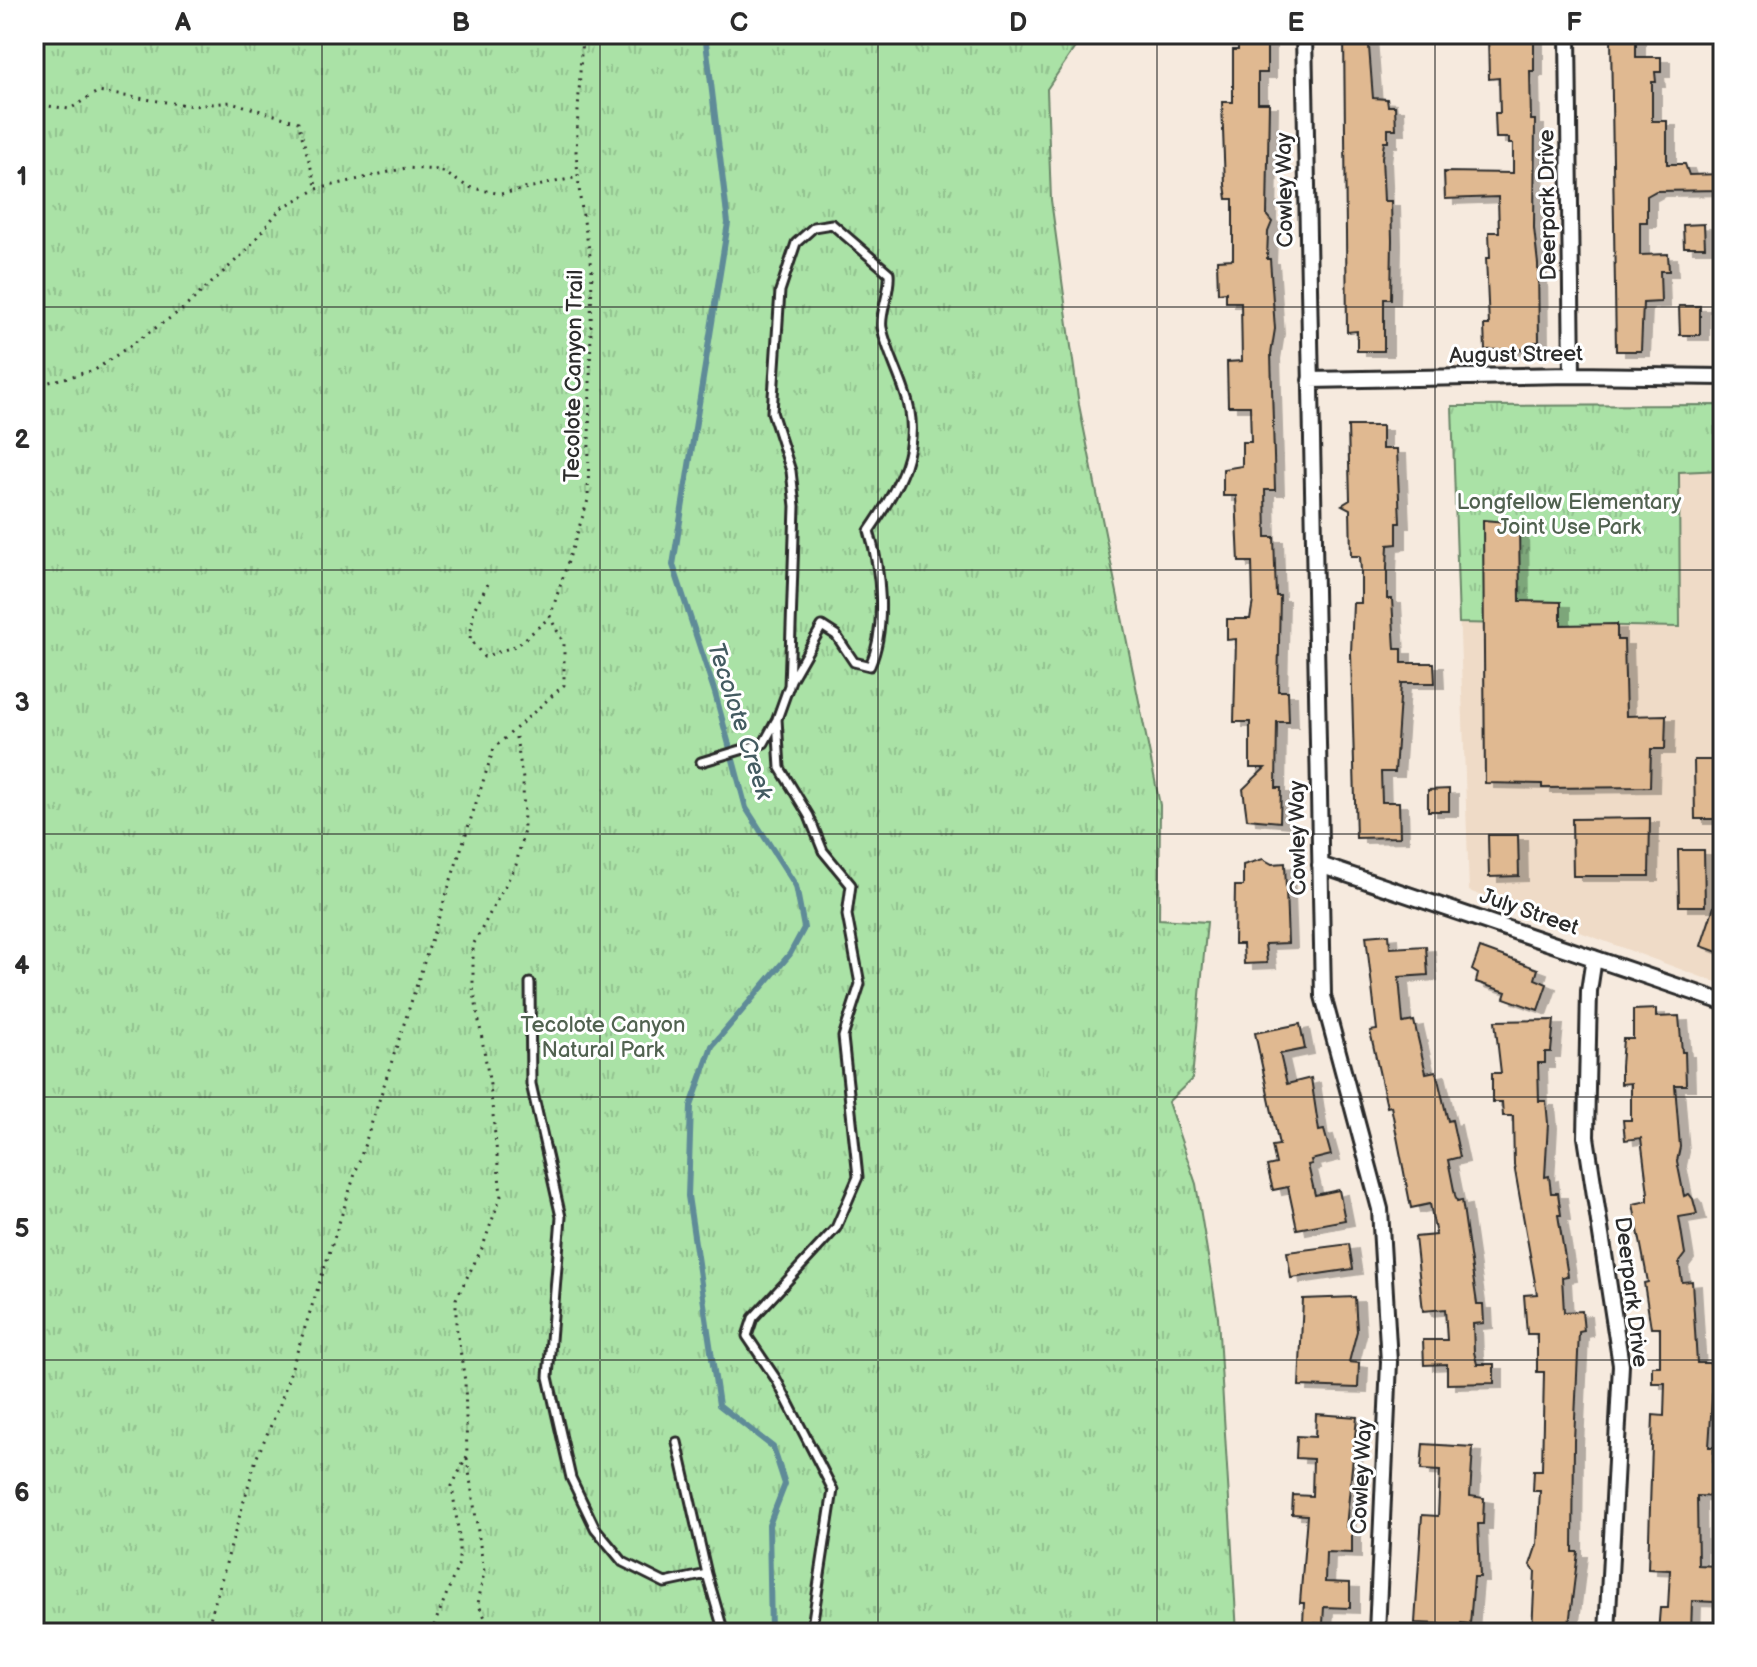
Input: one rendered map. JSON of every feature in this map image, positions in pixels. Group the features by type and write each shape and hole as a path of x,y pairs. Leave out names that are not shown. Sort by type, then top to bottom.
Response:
{"street":[{"name":"Cowley Way","path":"1304,34 1323,996 1380,1209 1389,1362 1377,1633"},
{"name":"Deerpark Drive","path":"1568,34 1572,375"},
{"name":"August Street","path":"1310,380 1572,375 1723,377"},
{"name":"July Street","path":"1320,865 1723,1002"},
{"name":"Deerpark Drive","path":"1594,958 1589,991 1586,1137 1621,1365 1607,1633"}],"lane":[{"path":"701,762 764,743 789,687 822,626 836,635 854,662 870,666 876,652 879,619 877,559 869,531 899,487 913,429 907,396 881,324 891,291 889,273 832,224 814,227 796,243 780,291 772,412 791,471 795,506 789,687"},
{"path":"777,719 780,768 809,816 823,851 851,885 847,915 860,984 843,1037 858,1177 836,1228 753,1318 747,1336 776,1379 833,1490 811,1633"},
{"path":"530,983 531,1084 561,1217 548,1377 571,1478 595,1528 623,1562 665,1583 707,1574"},
{"path":"677,1442 707,1574 724,1633"}],"path":[{"name":"Tecolote Canyon Trail","path":"550,617 588,500 592,267 578,177 582,34"},
{"path":"34,104 70,109 97,92 193,106 231,102 245,106 298,122 317,189"},
{"path":"34,386 95,370 183,309 245,252 281,208 317,189 406,168 440,170 468,187 501,194 578,177"},
{"path":"206,1633 256,1459 279,1407 494,748 564,685 564,644 550,617 518,645 484,657 470,639 474,609 488,584"},
{"path":"493,1633 478,1604 484,1572 467,1456 465,1381 456,1325 456,1299 483,1246 501,1195 490,1085 473,987 473,945 516,865 524,830 523,779 515,732"},
{"path":"431,1633 459,1563 459,1536 452,1486 467,1456"}],"shaded area":[{"path":"1723,405 1723,985 1469,891 1452,406"}],"green space":[{"name":"Tecolote Canyon Natural Park","path":"34,34 1084,34 1047,89 1051,200 1079,405 1160,805 1159,919 1207,922 1192,1079 1168,1102 1196,1184 1218,1317 1237,1633 46,1633 34,1622"},
{"name":"Longfellow Elementary Joint Use Park","path":"1723,405 1723,470 1679,472 1680,627 1459,623 1452,406"}],"building":[{"path":"1238,34 1267,34 1267,73 1258,73 1258,103 1269,103 1267,216 1272,222 1268,232 1267,259 1270,259 1275,329 1271,354 1275,490 1265,490 1266,537 1274,537 1276,596 1280,596 1278,691 1288,691 1289,722 1277,722 1276,788 1281,788 1280,822 1247,819 1243,789 1265,768 1250,768 1250,722 1234,722 1236,639 1227,640 1227,619 1250,619 1253,601 1252,562 1239,562 1236,496 1223,496 1223,469 1242,466 1242,442 1251,442 1250,406 1228,406 1227,362 1242,361 1241,302 1226,302 1226,292 1218,293 1217,260 1233,259 1233,199 1227,199 1225,185 1222,102 1233,102 1233,50 1238,50"},
{"path":"1344,34 1368,34 1373,98 1387,99 1388,106 1395,106 1396,129 1388,129 1388,142 1384,142 1382,157 1384,201 1391,201 1392,240 1391,299 1384,299 1384,351 1357,351 1357,331 1347,332"},
{"path":"1488,34 1534,34 1534,71 1530,71 1531,120 1535,120 1534,228 1538,264 1539,342 1535,342 1535,349 1485,350 1484,325 1489,325 1486,258 1490,258 1489,232 1499,232 1498,197 1445,199 1444,172 1513,173 1513,144 1509,144 1509,138 1496,138 1495,113 1500,113 1499,78 1489,79"},
{"path":"1611,37 1636,37 1636,57 1661,57 1661,72 1655,72 1656,82 1652,82 1652,121 1667,121 1667,164 1685,164 1689,175 1722,174 1723,190 1656,191 1647,196 1647,222 1640,222 1640,255 1668,254 1669,271 1660,271 1661,302 1643,303 1641,351 1616,351"},
{"path":"1704,224 1705,247 1684,247 1683,225"},
{"path":"1679,306 1700,306 1700,335 1680,335"},
{"path":"1348,426 1382,426 1382,449 1397,449 1400,523 1397,523 1397,544 1388,545 1387,567 1387,599 1392,599 1395,649 1402,649 1402,663 1434,663 1435,683 1401,683 1395,772 1381,772 1382,802 1399,802 1400,837 1356,838 1351,653 1353,603 1361,603 1361,571 1360,556 1351,556 1350,509 1342,505 1350,500"},
{"path":"1483,520 1519,523 1520,601 1561,602 1561,625 1617,624 1617,640 1624,640 1626,716 1666,715 1665,749 1651,749 1650,787 1542,788 1542,784 1485,783"},
{"path":"1694,760 1723,760 1723,819 1695,819"},
{"path":"1449,789 1449,811 1428,811 1428,790"},
{"path":"1650,818 1649,876 1573,876 1572,819"},
{"path":"1488,835 1518,835 1519,876 1489,877"},
{"path":"1678,850 1704,850 1705,906 1679,906"},
{"path":"1263,859 1272,864 1285,863 1288,943 1265,944 1267,963 1244,964 1243,944 1234,944 1235,886 1243,886 1243,865"},
{"path":"1720,888 1723,889 1723,954 1701,946"},
{"path":"1389,934 1390,948 1426,946 1428,975 1399,977 1403,1023 1414,1021 1426,1073 1436,1071 1448,1121 1452,1120 1460,1157 1448,1160 1457,1201 1462,1200 1477,1304 1483,1304 1484,1323 1473,1324 1474,1352 1477,1364 1494,1364 1494,1383 1447,1384 1447,1364 1424,1365 1423,1340 1447,1340 1445,1309 1423,1311 1415,1237 1436,1235 1430,1204 1411,1208 1391,1106 1387,1107 1370,1031 1377,1030 1366,936"},
{"path":"1480,948 1538,969 1535,979 1547,984 1538,1010 1504,998 1506,992 1476,982 1478,974 1472,970"},
{"path":"1656,1009 1656,1017 1679,1016 1682,1052 1685,1052 1686,1085 1675,1085 1680,1147 1677,1161 1684,1196 1689,1194 1693,1199 1697,1214 1679,1217 1685,1254 1679,1262 1682,1282 1692,1281 1697,1363 1709,1363 1714,1368 1709,1447 1714,1447 1713,1467 1723,1468 1723,1497 1697,1496 1698,1565 1716,1566 1715,1602 1692,1601 1691,1633 1658,1633 1660,1608 1668,1608 1670,1570 1648,1569 1653,1415 1664,1416 1665,1383 1652,1383 1652,1366 1660,1366 1660,1328 1651,1328 1644,1283 1648,1282 1633,1204 1648,1201 1648,1193 1641,1138 1625,1140 1623,1120 1631,1120 1631,1083 1621,1084 1621,1066 1623,1039 1633,1039 1633,1010"},
{"path":"1554,1020 1551,1052 1545,1052 1545,1063 1538,1063 1539,1101 1546,1101 1548,1123 1545,1177 1549,1176 1551,1193 1558,1193 1561,1215 1558,1215 1568,1276 1562,1277 1564,1312 1582,1311 1584,1331 1579,1332 1574,1441 1573,1552 1578,1552 1568,1633 1532,1632 1535,1571 1530,1565 1537,1544 1540,1491 1533,1491 1534,1470 1542,1470 1544,1372 1537,1372 1537,1334 1527,1334 1524,1295 1537,1294 1514,1165 1513,1116 1503,1116 1502,1102 1492,1102 1492,1073 1501,1073 1495,1021"},
{"path":"1300,1024 1305,1049 1280,1054 1287,1084 1311,1078 1319,1131 1324,1130 1331,1155 1311,1160 1312,1164 1308,1165 1315,1195 1339,1190 1345,1220 1297,1229 1288,1187 1273,1190 1267,1166 1276,1164 1272,1146 1279,1145 1255,1033"},
{"path":"1349,1244 1353,1269 1291,1278 1287,1252"},
{"path":"1355,1297 1357,1331 1349,1362 1359,1363 1358,1388 1299,1386 1303,1299"},
{"path":"1316,1414 1357,1417 1346,1527 1352,1527 1352,1553 1326,1552 1325,1582 1350,1583 1350,1608 1324,1607 1323,1624 1303,1623 1304,1603 1300,1603 1307,1515 1292,1514 1293,1495 1312,1496 1313,1459 1296,1458 1297,1436 1315,1437"},
{"path":"1423,1444 1473,1447 1470,1496 1484,1498 1483,1524 1478,1524 1480,1577 1474,1577 1470,1624 1461,1623 1460,1633 1440,1633 1440,1624 1415,1623 1422,1515 1438,1516 1440,1471 1421,1470"}],"waterway":[{"name":"Tecolote Creek","path":"705,34 728,223 673,565 715,693 746,808 796,886 804,928 790,954 712,1046 691,1106 688,1196 719,1405 773,1447 785,1484 769,1525 771,1633"}]}
